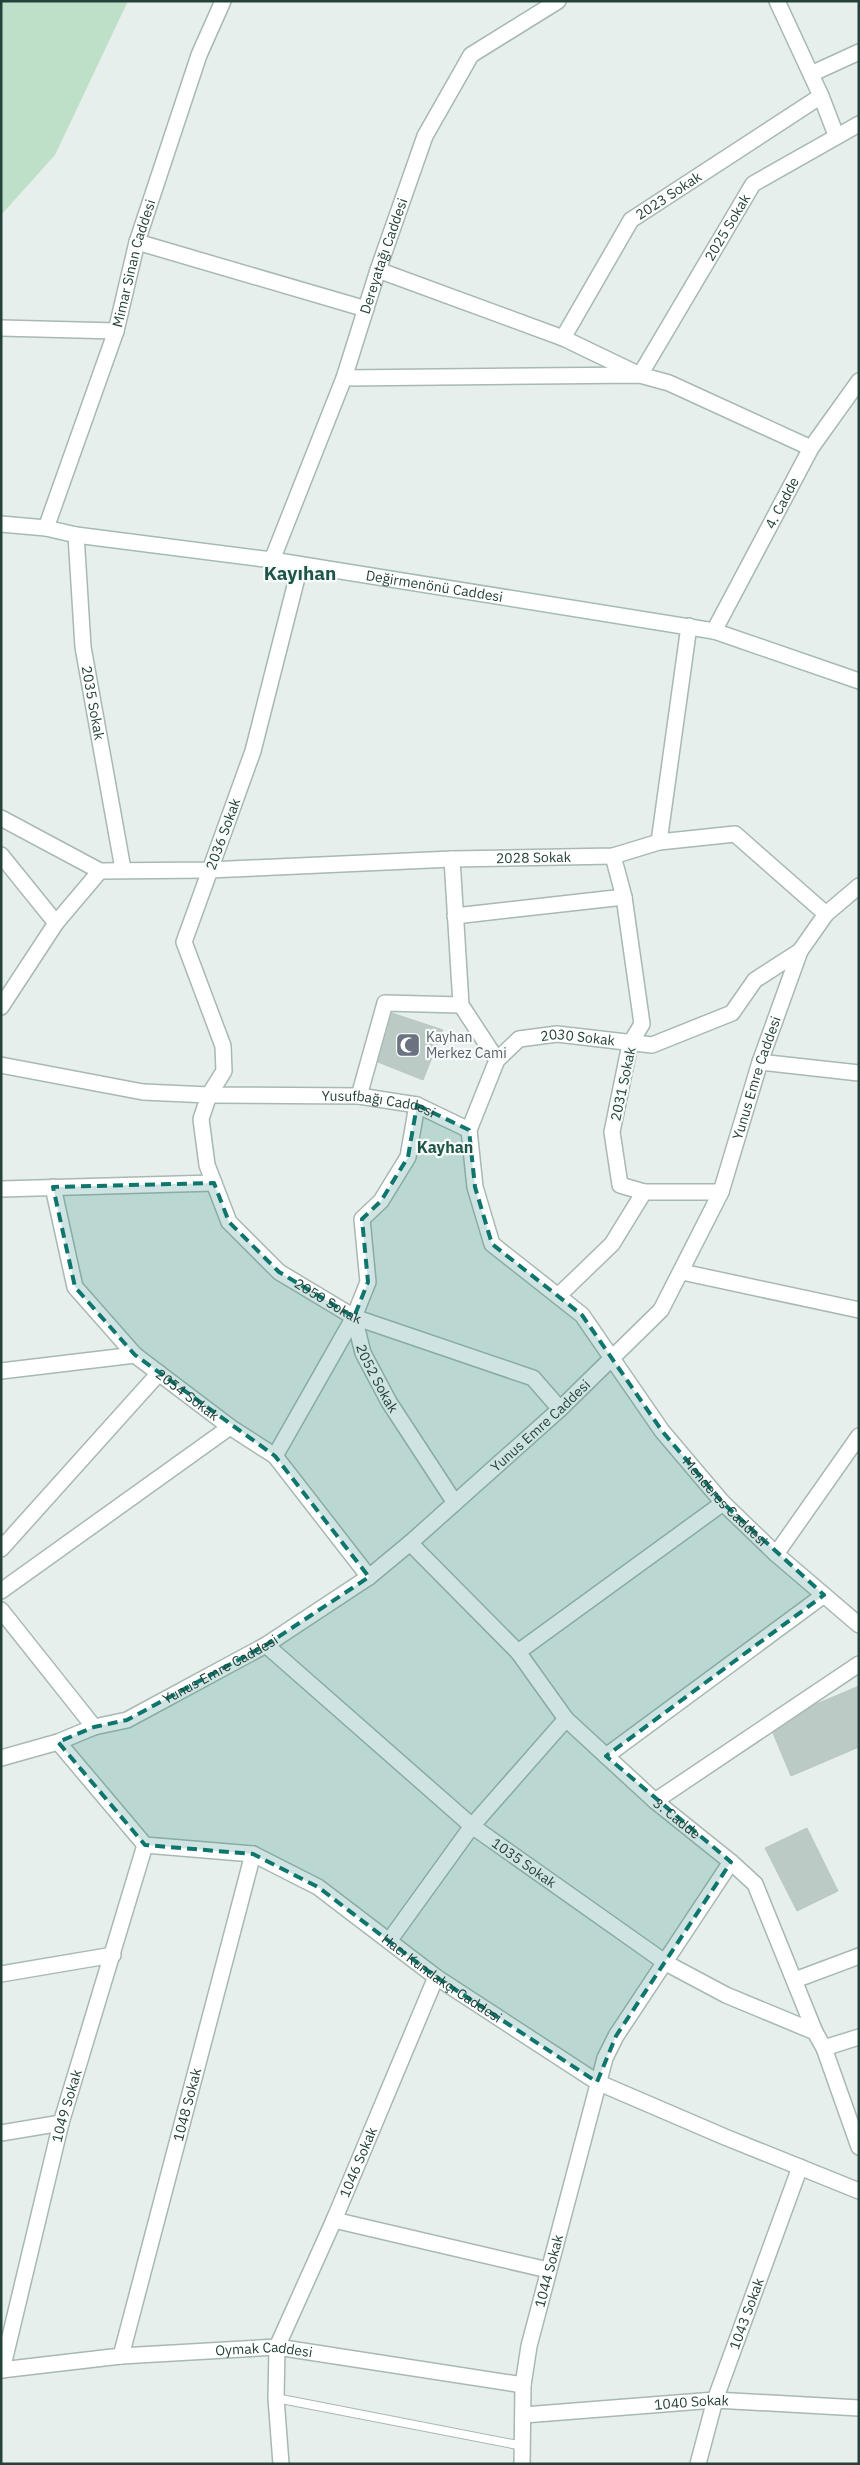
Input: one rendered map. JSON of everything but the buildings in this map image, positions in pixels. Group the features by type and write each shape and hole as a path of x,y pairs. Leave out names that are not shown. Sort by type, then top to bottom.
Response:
{"street":[{"name":"Mimar Sinan Caddesi","path":"46,528 116,331 137,242 199,55 224,1"},
{"name":"Dereyatağı Caddesi","path":"272,560 344,378 378,270 426,136 471,55 558,1"},
{"path":"777,1 822,96 836,135"},
{"path":"811,74 859,52"},
{"name":"2023 Sokak","path":"563,338 631,220 822,96"},
{"name":"2025 Sokak","path":"640,375 753,184 836,135 859,124"},
{"path":"137,242 366,309"},
{"path":"378,270 563,338 640,375 669,383 811,448"},
{"path":"1,328 116,331"},
{"path":"344,378 640,375"},
{"name":"4. Cadde","path":"714,631 811,448 859,381"},
{"name":"Değirmenönü Caddesi","path":"1,524 46,528 76,535 272,560 300,566 689,626 714,631 859,681"},
{"name":"2035 Sokak","path":"76,535 83,647 123,870"},
{"name":"2036 Sokak","path":"208,1095 224,1071 223,1046 184,942 253,751 300,566"},
{"path":"659,842 689,626"},
{"path":"1,818 100,871 56,923 1,1006"},
{"name":"2028 Sokak","path":"100,871 210,870 452,859 613,856 659,842 735,834 826,914"},
{"name":"2031 Sokak","path":"613,856 624,897 642,1024 630,1044 612,1132 620,1185 644,1192 721,1192"},
{"path":"452,859 461,1005 498,1060"},
{"path":"4,866 56,923"},
{"name":"Yunus Emre Caddesi","path":"1,1758 58,1742 94,1727 127,1720 266,1645 369,1577 456,1503 560,1409 662,1310 721,1192 760,1062 800,951 826,914 859,886"},
{"path":"455,916 624,897"},
{"name":"2030 Sokak","path":"469,1130 498,1060 519,1039 557,1034 630,1044 652,1045 732,1013 755,980 800,951"},
{"path":"359,1096 384,1003 461,1005"},
{"path":"760,1062 859,1073"},
{"name":"Yusufbağı Caddesi","path":"1,1065 142,1092 208,1095 359,1096 417,1106 469,1130"},
{"name":"2050 Sokak","path":"208,1095 201,1119 207,1165 228,1222 279,1272 354,1317 533,1378 560,1409"},
{"path":"275,1456 354,1317 368,1282 362,1219 380,1201 408,1157 417,1106"},
{"path":"469,1130 475,1187 492,1244 582,1315 611,1360"},
{"path":"1,1189 214,1183"},
{"name":"2054 Sokak","path":"53,1187 75,1286 135,1355 230,1427 275,1456 369,1577"},
{"path":"558,1296 612,1244 644,1192"},
{"path":"682,1272 859,1310"},
{"name":"2052 Sokak","path":"354,1317 363,1353 389,1402 456,1503"},
{"path":"1,1371 135,1355"},
{"name":"Menderes Caddesi","path":"611,1360 662,1431 723,1503 776,1554 859,1625"},
{"path":"1,1549 159,1373"},
{"path":"1,1591 230,1427"},
{"path":"776,1554 859,1436"},
{"path":"518,1652 723,1503"},
{"name":"3. Cadde","path":"410,1543 518,1652 566,1719 655,1801 731,1862 755,1884 815,2032 824,2048 857,2138"},
{"path":"606,1756 824,1595"},
{"path":"1,1610 94,1727"},
{"name":"1035 Sokak","path":"266,1645 472,1826 666,1963 726,1995 815,2032"},
{"path":"655,1801 859,1664"},
{"path":"389,1941 472,1826 566,1719"},
{"path":"58,1742 145,1845"},
{"name":"Hacı Kundakçı Caddesi","path":"145,1845 253,1854 318,1887 436,1977 597,2082 859,2191"},
{"name":"1049 Sokak","path":"2,2370 61,2123 145,1845"},
{"name":"1048 Sokak","path":"122,2356 253,1854"},
{"name":"1044 Sokak","path":"522,2464 523,2385 529,2346 597,2082 616,2036 731,1862"},
{"path":"1,1974 113,1956"},
{"path":"795,1980 859,1956"},
{"name":"1046 Sokak","path":"277,2347 334,2220 436,1977"},
{"path":"824,2048 859,2037"},
{"path":"1,2132 61,2123"},
{"name":"1043 Sokak","path":"698,2464 715,2400 800,2167"},
{"path":"334,2220 548,2270"},
{"path":"277,2347 276,2398 281,2464"},
{"name":"Oymak Caddesi","path":"2,2370 122,2356 277,2347 523,2385"},
{"name":"1040 Sokak","path":"524,2415 715,2400 859,2408"}],"lane":[{"path":"276,2398 523,2446"}],"highlighted area":[{"path":"417,1105 469,1130 475,1187 492,1244 582,1315 662,1431 723,1503 824,1595 606,1756 731,1862 616,2036 597,2082 436,1977 318,1887 253,1854 145,1845 58,1742 94,1727 127,1720 266,1645 369,1577 275,1456 135,1355 75,1287 53,1187 214,1183 229,1222 279,1272 354,1317 368,1282 362,1219 381,1201 408,1157"}],"green space":[{"path":"1,1 128,1 55,155 1,215"}],"place":[{"name":"Kayhan Merkez Cami","path":"408,1045"}],"district":[{"name":"Kayıhan","path":"300,573"},
{"name":"Kayhan","path":"445,1147"}]}
